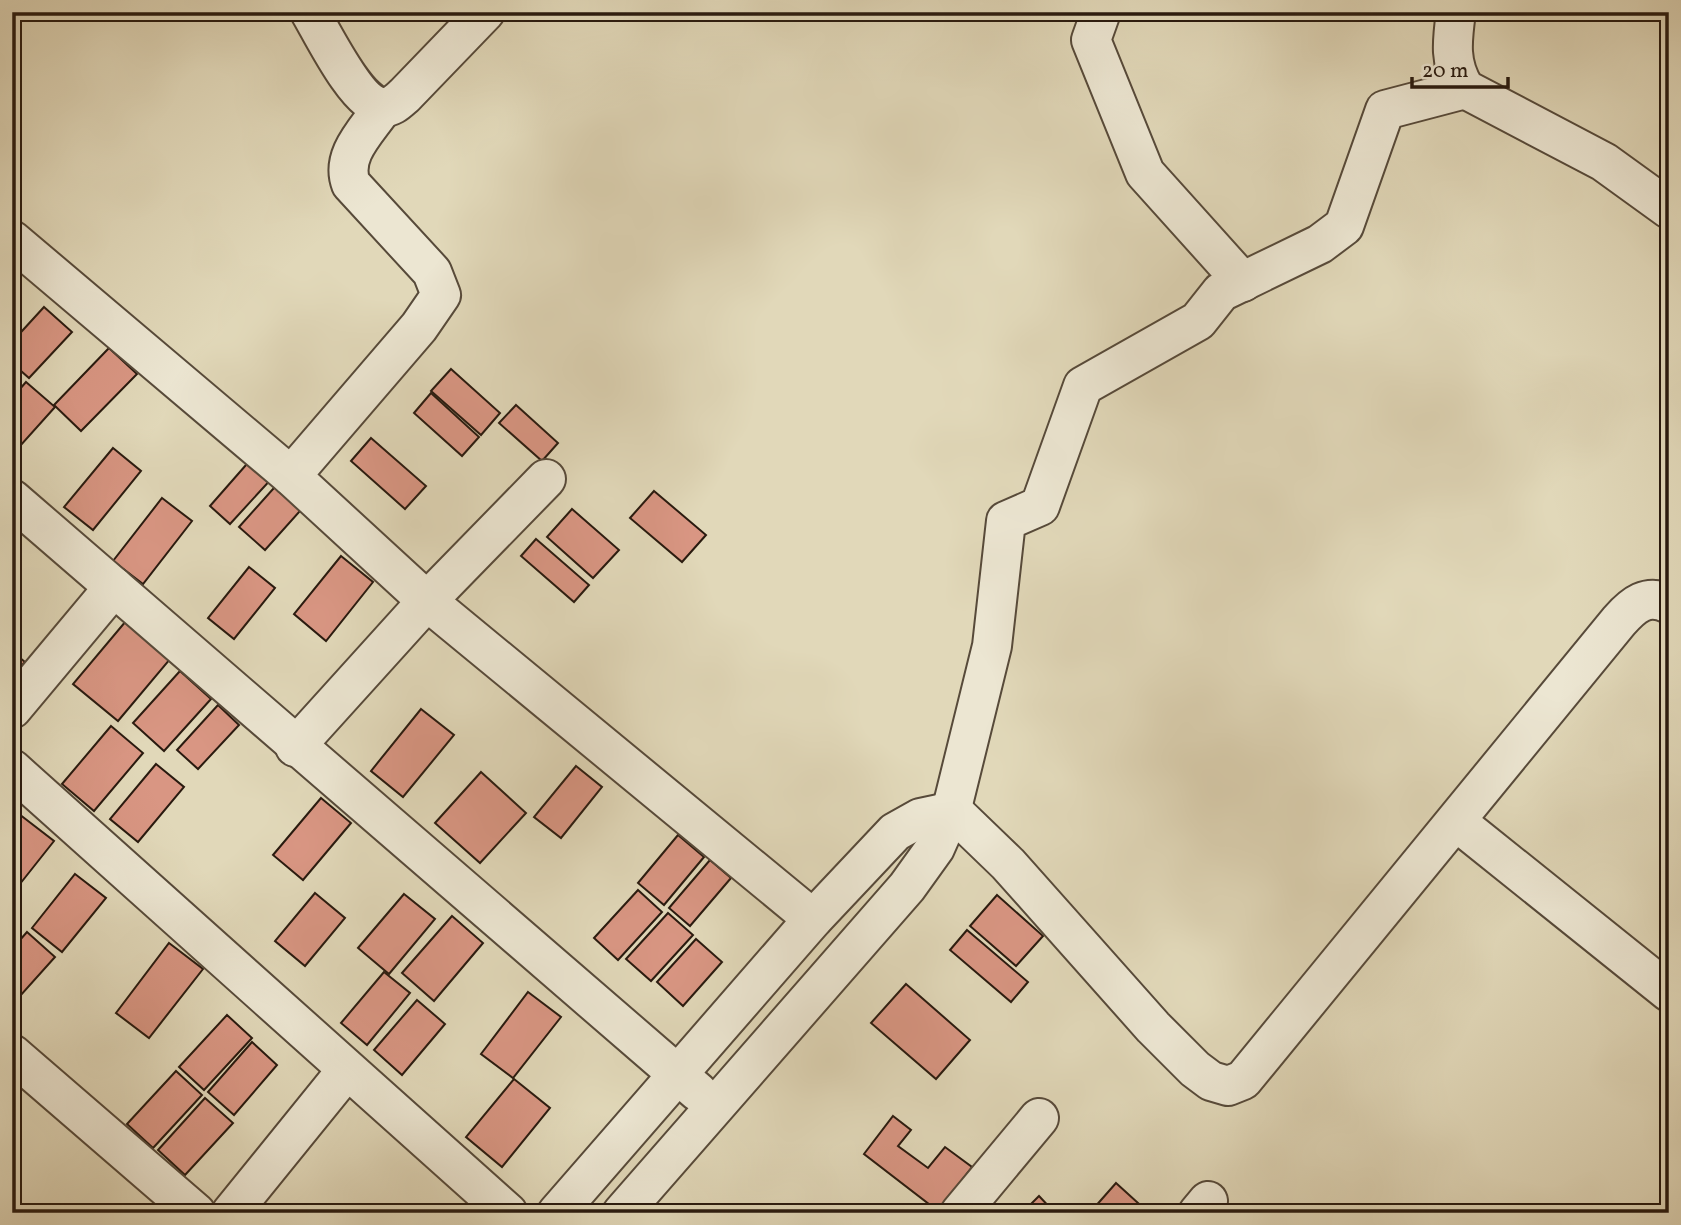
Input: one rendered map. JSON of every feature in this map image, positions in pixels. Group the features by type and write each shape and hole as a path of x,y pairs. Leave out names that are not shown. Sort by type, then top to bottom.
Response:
{"street":[{"path":"310,12 359,92 370,103 383,107 394,105 405,95 485,12"},
{"path":"1101,12 1091,40 1145,173 1243,282"},
{"path":"1456,12 1451,56 1455,74 1465,89 1604,162 1669,209"},
{"path":"622,1213 914,878 935,848 951,812 992,646 1006,521 1040,506 1083,386 1198,321 1221,292 1320,244 1344,226 1385,110 1465,89"},
{"path":"291,476 419,327 441,295 432,272 351,184 346,172 347,161 383,107"},
{"path":"12,240 291,476 428,601 813,919"},
{"path":"295,747 428,601 547,479"},
{"path":"12,499 295,747 715,1107"},
{"path":"12,709 114,587"},
{"path":"557,1213 813,919 895,832 920,818 957,812 1008,864 1186,1060 1211,1081 1228,1086 1244,1080 1634,604 1646,600 1661,600 1669,604"},
{"path":"12,769 346,1071 508,1213"},
{"path":"1457,822 1669,992"},
{"path":"12,1054 196,1213"},
{"path":"231,1213 346,1071"},
{"path":"960,1213 1039,1118"}],"building":[{"path":"44,307 72,332 29,378 12,363 12,342"},
{"path":"109,348 137,374 81,431 54,405"},
{"path":"451,369 500,413 481,435 431,391"},
{"path":"26,382 55,407 12,455 12,398"},
{"path":"431,393 479,437 462,456 414,413"},
{"path":"516,405 558,443 542,461 499,423"},
{"path":"371,438 426,486 405,509 351,461"},
{"path":"113,448 141,471 93,530 64,507"},
{"path":"253,457 274,476 230,524 210,506"},
{"path":"282,479 308,502 265,550 239,527"},
{"path":"654,491 706,535 682,562 630,518"},
{"path":"162,498 192,521 143,584 113,561"},
{"path":"572,509 619,550 593,578 547,537"},
{"path":"536,539 589,585 574,602 521,556"},
{"path":"341,556 373,582 326,641 294,614"},
{"path":"249,567 275,588 234,639 208,618"},
{"path":"126,621 171,658 118,721 73,684"},
{"path":"12,651 25,662 12,677"},
{"path":"180,671 211,699 164,751 133,723"},
{"path":"218,705 239,725 198,769 177,750"},
{"path":"421,709 454,735 403,797 371,771"},
{"path":"111,726 143,753 94,811 62,784"},
{"path":"156,764 184,787 138,842 110,819"},
{"path":"576,766 602,787 561,838 534,817"},
{"path":"481,772 526,813 480,863 435,823"},
{"path":"321,798 351,823 303,880 273,855"},
{"path":"19,814 54,841 12,894 12,824"},
{"path":"678,835 704,857 664,905 638,883"},
{"path":"710,860 731,878 690,926 669,908"},
{"path":"75,874 106,898 62,952 32,928"},
{"path":"638,890 662,912 618,960 594,938"},
{"path":"315,893 345,918 305,966 275,941"},
{"path":"404,894 435,919 389,974 358,948"},
{"path":"997,895 1043,936 1016,966 970,926"},
{"path":"668,913 693,935 651,981 626,959"},
{"path":"452,916 483,943 434,1001 402,973"},
{"path":"967,930 1028,982 1011,1002 950,950"},
{"path":"27,932 55,957 12,1005 12,949"},
{"path":"696,939 722,962 683,1006 657,982"},
{"path":"169,943 203,969 149,1038 116,1013"},
{"path":"384,972 410,993 367,1045 341,1023"},
{"path":"906,984 970,1040 936,1079 871,1023"},
{"path":"528,992 561,1017 513,1078 481,1054"},
{"path":"417,1000 445,1024 402,1075 374,1050"},
{"path":"227,1015 252,1038 204,1090 179,1067"},
{"path":"252,1042 277,1065 234,1115 208,1092"},
{"path":"176,1071 202,1095 153,1148 127,1124"},
{"path":"514,1079 550,1108 502,1167 466,1137"},
{"path":"205,1098 233,1123 185,1175 158,1150"},
{"path":"893,1116 911,1130 898,1146 928,1168 945,1147 972,1167 938,1211 864,1154"},
{"path":"1116,1183 1149,1213 1100,1213 1094,1208"},
{"path":"1039,1196 1055,1213 1022,1213"}]}
